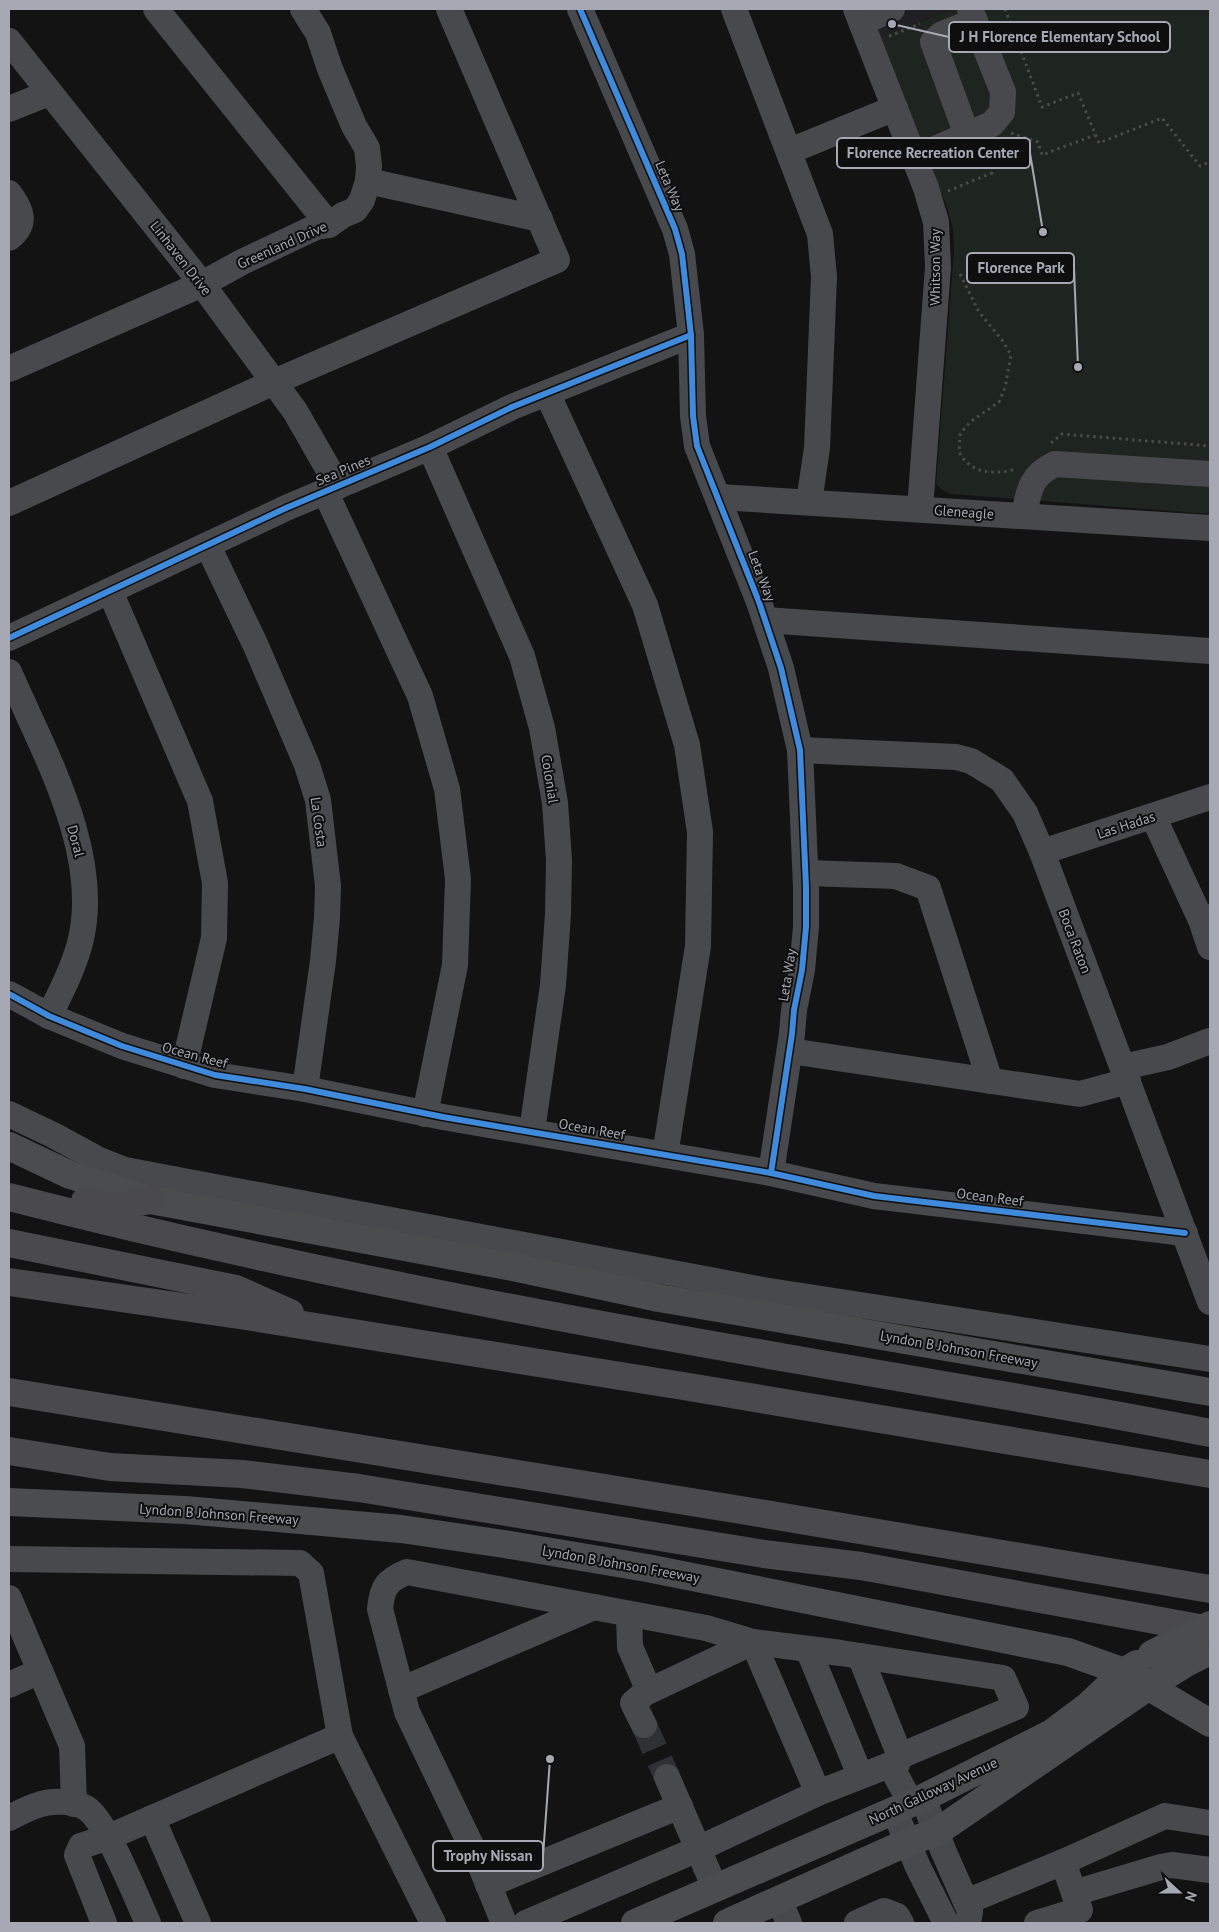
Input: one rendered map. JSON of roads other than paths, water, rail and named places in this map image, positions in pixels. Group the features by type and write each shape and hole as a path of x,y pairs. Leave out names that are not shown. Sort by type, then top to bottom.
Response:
{"highway":[{"path":"9,1191 34,1192 117,1206 150,1200"},
{"path":"9,1191 43,1206"},
{"path":"9,1198 245,1254 551,1316 1128,1416 1210,1433"},
{"path":"9,1243 236,1290 326,1329"},
{"path":"9,1282 246,1316 683,1386 1210,1474"},
{"path":"9,1392 741,1510 1210,1589"},
{"path":"9,1452 110,1467"},
{"path":"9,1466 110,1467 242,1474 359,1488 764,1554 871,1568 1210,1630"}],"main road":[{"name":"Lyndon B Johnson Freeway","path":"9,1146 70,1175 150,1200 513,1267 659,1298 1210,1392"},
{"name":"Lyndon B Johnson Freeway","path":"9,1502 185,1510 401,1529 646,1568 1068,1652 1124,1672 1210,1723"},
{"name":"North Galloway Avenue","path":"635,1923 909,1804 1052,1733 1088,1706 1124,1672 1152,1654 1210,1626"},
{"path":"1068,1652 1080,1664 1088,1678 1088,1706"},
{"name":"North Galloway Avenue","path":"727,1923 784,1912 908,1842 937,1832 1149,1686 1198,1657"}],"street":[{"path":"156,9 328,225"},
{"name":"Greenland Drive","path":"9,369 202,284 242,262 316,227 328,225 342,215 356,210 362,200 368,181 369,166 366,148 354,126 330,69 318,33 303,9"},
{"path":"9,504 274,382 557,260 449,9"},
{"name":"Leta Way","path":"580,9 675,229 682,254 691,335 697,446 782,668 800,750 806,873 806,927 802,970 794,1010 790,1052 771,1174"},
{"path":"734,9 790,151 820,234 824,277 817,448 810,502"},
{"path":"859,16 892,9"},
{"path":"915,158 975,140 1002,112 1004,92 972,15 933,42 975,140"},
{"name":"Whitson Way","path":"859,16 915,158 936,222 938,267 920,509"},
{"name":"Linhaven Drive","path":"9,41 202,284 295,411 332,488 420,696 447,789 458,879 455,965 426,1114"},
{"path":"9,109 49,93"},
{"path":"790,151 895,108"},
{"path":"368,181 540,219"},
{"path":"9,193 18,205 21,215 19,226 9,238"},
{"name":"Sea Pines","path":"9,638 332,488 430,448 512,407 691,335"},
{"path":"547,393 645,605 687,745 700,832 698,946 665,1155"},
{"name":"Colonial","path":"430,448 522,656 542,728 555,803 559,860 558,914 553,985 532,1131"},
{"path":"1024,515 1030,487 1036,477 1044,469 1055,464 1210,474"},
{"name":"Gleneagle","path":"718,497 1210,528"},
{"name":"La Costa","path":"208,546 256,646 307,765 318,800 328,886 327,918 321,980 305,1089"},
{"path":"110,591 200,800 215,883 214,938 184,1066"},
{"path":"765,620 1210,651"},
{"name":"Doral","path":"9,672 56,777 80,851 84,880 85,903 80,941 71,971 49,1016"},
{"name":"Boca Raton","path":"800,750 956,757 971,761 1002,780 1025,813 1042,852 1210,1302"},
{"name":"Las Hadas","path":"1042,852 1210,797"},
{"path":"1154,816 1205,919 1210,946"},
{"path":"806,873 896,876 928,888 990,1081"},
{"name":"Ocean Reef","path":"9,994 49,1016 122,1046 215,1075 305,1089 426,1114 771,1174 874,1196 1185,1233"},
{"path":"790,1052 1080,1094 1125,1074 1210,1041"},
{"path":"9,1114 97,1159 125,1170 763,1290 1210,1359"},
{"path":"9,1559 300,1563 311,1573 340,1736 433,1923"},
{"path":"504,1923 454,1808 407,1712 380,1609 382,1592 393,1577 407,1572 706,1628 754,1642 1003,1678 1016,1707 897,1764 860,1775 698,1849 526,1923"},
{"path":"9,1598 72,1746 74,1804"},
{"path":"401,1690 594,1607"},
{"path":"630,1614 630,1647 646,1684 645,1694"},
{"path":"644,1725 633,1702 645,1694 754,1642"},
{"path":"754,1642 818,1793"},
{"path":"808,1649 860,1775"},
{"path":"860,1656 909,1804 908,1842 918,1867 946,1923"},
{"path":"9,1685 40,1671"},
{"path":"104,1923 77,1855 82,1846 109,1837 340,1736"},
{"path":"667,1777 715,1888"},
{"path":"9,1818 42,1803 60,1802 88,1809 109,1837 148,1923"},
{"path":"909,1804 937,1832 967,1912 1063,1862 1165,1816 1210,1823"},
{"path":"488,1885 680,1806"},
{"path":"152,1818 198,1923"},
{"path":"1038,1923 1080,1910 1063,1862"},
{"path":"1074,1892 1161,1867 1172,1866 1210,1870"},
{"path":"857,1923 884,1911 897,1916 900,1923"}],"tunnel":[{"path":"644,1725 667,1777"}],"place":[{"name":"J H Florence Elementary School","path":"892,24"},
{"name":"Florence Recreation Center","path":"1043,232"},
{"name":"Florence Park","path":"1078,367"},
{"name":"Trophy Nissan","path":"550,1759"}]}
